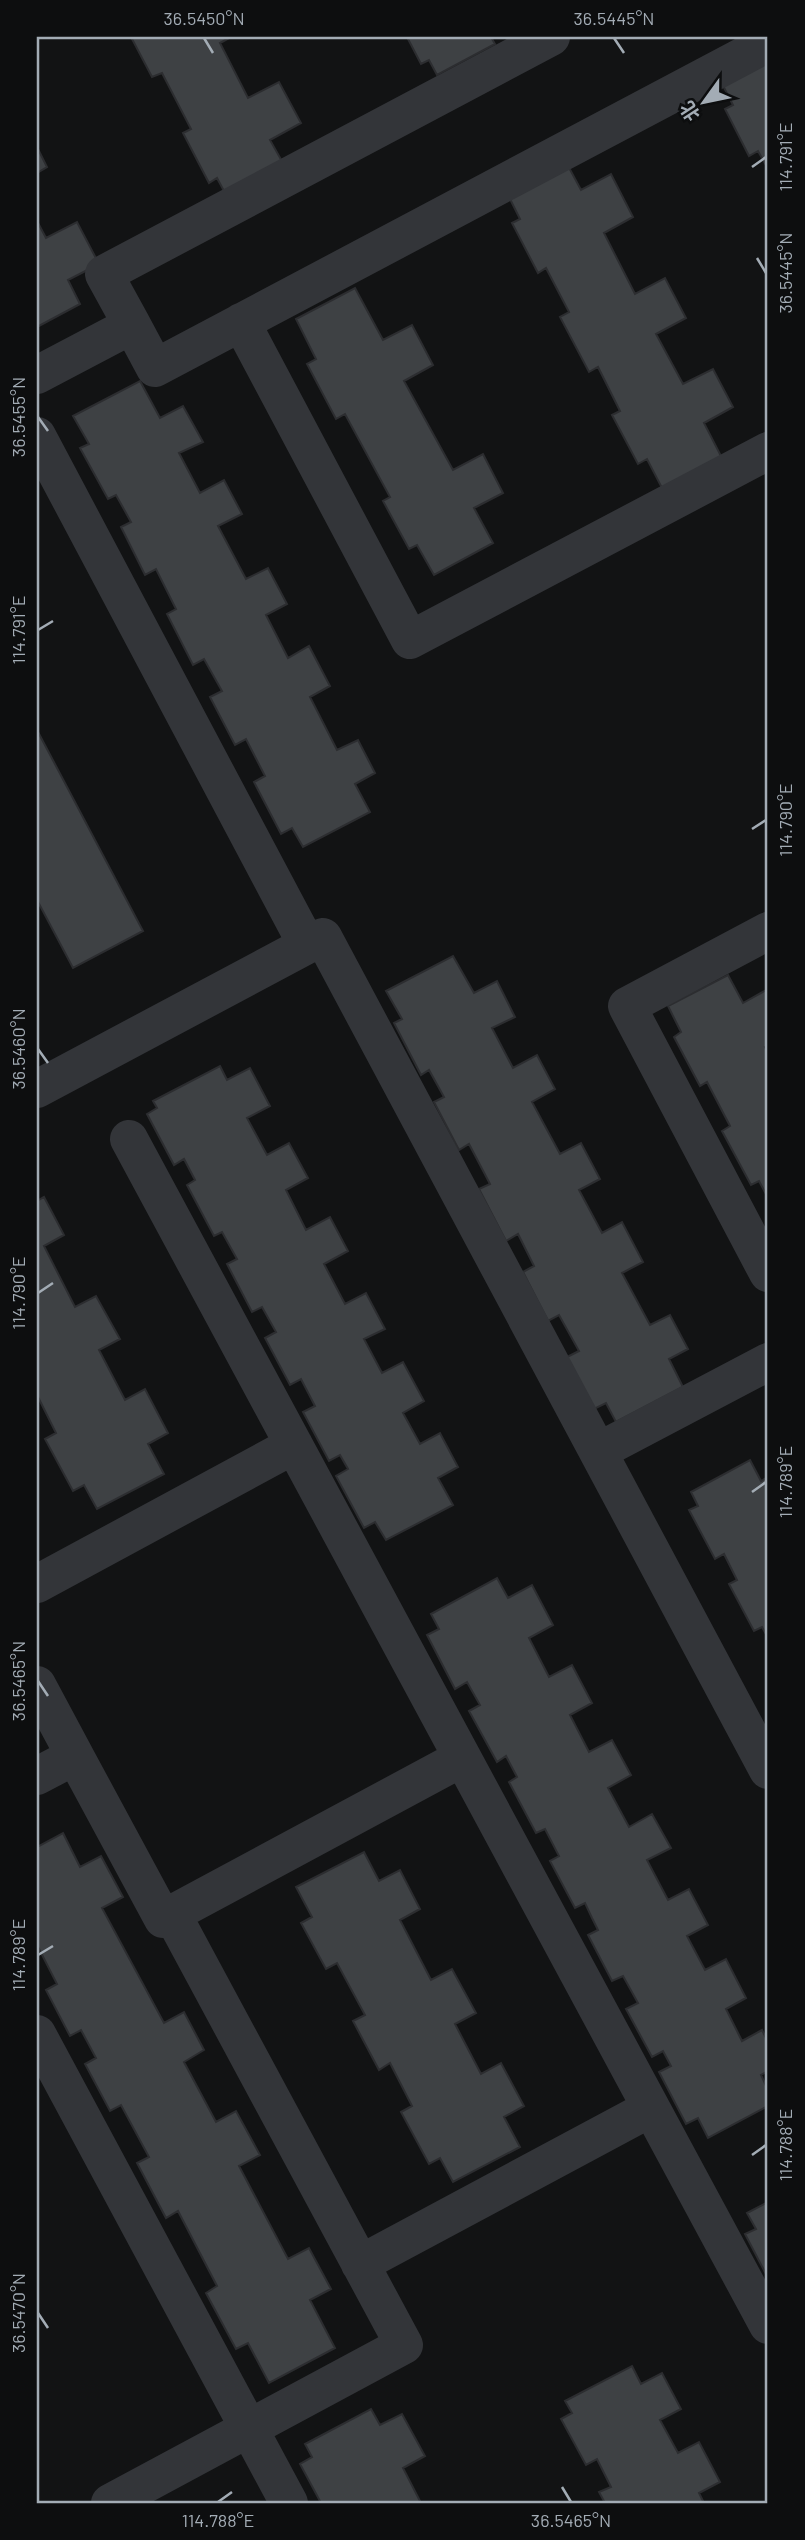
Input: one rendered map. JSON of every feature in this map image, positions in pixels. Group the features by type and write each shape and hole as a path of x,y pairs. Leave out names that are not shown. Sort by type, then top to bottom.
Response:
{"lane":[{"path":"551,37 104,274 155,368 768,43"},
{"path":"241,323 410,640 768,451"},
{"path":"37,375 132,325"},
{"path":"37,436 307,945"},
{"path":"768,931 627,1006 768,1273"},
{"path":"37,1089 323,937 597,1453 768,1362"},
{"path":"129,1139 768,2325"},
{"path":"37,1584 294,1445"},
{"path":"599,1451 768,1770"},
{"path":"37,1685 163,1919 462,1758"},
{"path":"37,1776 75,1756"},
{"path":"110,2503 404,2345 172,1914"},
{"path":"37,2034 289,2503"},
{"path":"360,2264 651,2108"}],"building":[{"path":"131,37 231,37 220,43 248,98 279,82 301,123 270,140 283,163 225,193 217,178 209,183 183,133 191,129 162,73 152,77"},
{"path":"407,37 491,37 495,44 437,75 429,60 421,64"},
{"path":"768,54 768,169 758,151 749,156 725,109 733,105 720,80"},
{"path":"37,147 47,167 37,173"},
{"path":"566,162 581,190 611,174 633,217 604,233 635,294 665,278 686,318 656,334 683,384 713,369 733,407 704,423 722,458 663,490 647,459 638,464 612,415 620,411 598,367 589,372 560,317 569,312 546,268 538,273 512,223 520,219 507,193"},
{"path":"37,221 46,238 77,222 99,264 68,280 80,304 37,327"},
{"path":"355,288 383,340 412,325 433,365 404,381 453,470 483,454 503,493 474,508 493,543 434,575 417,545 409,549 383,501 390,497 345,414 336,419 307,364 316,359 296,319"},
{"path":"140,381 160,418 183,406 203,442 179,453 200,493 224,480 242,514 218,526 246,579 268,568 287,604 266,615 288,658 309,646 330,686 310,697 337,750 358,740 375,773 355,784 370,812 303,847 292,828 281,834 254,782 265,776 246,739 235,745 210,697 222,691 204,659 193,665 167,614 176,609 156,569 145,575 121,527 131,522 116,495 108,499 80,448 89,444 73,416"},
{"path":"37,730 143,931 73,968 37,900"},
{"path":"453,956 474,993 497,981 515,1017 492,1028 513,1068 537,1055 555,1089 532,1102 560,1154 581,1143 600,1179 579,1190 602,1233 622,1222 643,1262 622,1273 650,1325 670,1315 688,1349 669,1359 683,1387 616,1422 606,1403 594,1409 567,1357 579,1351 559,1315 548,1321 523,1272 534,1266 518,1234 506,1241 479,1189 490,1184 469,1144 459,1150 434,1102 444,1097 429,1070 421,1075 394,1023 402,1019 386,991"},
{"path":"728,975 743,1003 768,989 768,1045 765,1047 768,1053 768,1198 759,1181 751,1185 722,1131 730,1126 707,1082 700,1086 674,1037 681,1032 668,1006"},
{"path":"220,1066 227,1080 250,1068 270,1106 247,1118 267,1155 289,1143 308,1178 286,1190 306,1230 330,1217 348,1251 324,1264 345,1304 366,1293 385,1329 364,1339 382,1373 403,1362 424,1401 403,1413 420,1444 440,1433 458,1467 438,1478 453,1505 386,1540 375,1522 364,1528 336,1476 348,1469 340,1455 329,1461 303,1412 315,1406 301,1379 290,1385 265,1338 276,1332 262,1307 252,1312 227,1264 237,1259 222,1232 214,1236 187,1185 195,1180 184,1159 174,1165 147,1114 157,1108 153,1101"},
{"path":"44,1197 64,1235 44,1246 75,1307 96,1296 120,1339 99,1350 125,1400 145,1389 168,1433 148,1444 164,1474 97,1509 84,1485 73,1491 45,1439 56,1433 37,1395 37,1201"},
{"path":"750,1460 761,1481 768,1477 768,1638 762,1627 754,1631 729,1584 737,1580 724,1554 715,1559 689,1510 698,1506 691,1492"},
{"path":"497,1578 508,1598 532,1585 553,1625 529,1638 549,1677 572,1665 592,1703 570,1715 589,1752 612,1740 631,1775 608,1788 629,1827 652,1814 671,1848 647,1860 668,1900 689,1889 708,1925 687,1936 705,1970 726,1959 746,1998 726,2009 742,2041 762,2030 768,2042 768,2071 761,2075 768,2090 768,2106 708,2138 698,2118 686,2124 659,2072 671,2066 663,2051 652,2057 626,2009 638,2003 623,1976 612,1981 588,1935 598,1930 585,1903 575,1908 550,1861 559,1856 545,1829 536,1833 509,1782 517,1777 506,1756 497,1762 469,1711 480,1705 467,1682 455,1689 427,1635 439,1629 431,1614"},
{"path":"63,1833 80,1867 101,1856 123,1897 102,1908 164,2023 184,2012 204,2050 184,2062 216,2122 236,2111 260,2155 239,2166 288,2259 309,2248 331,2289 310,2300 335,2348 269,2383 248,2343 236,2349 206,2293 217,2286 178,2211 166,2218 137,2163 149,2157 121,2105 110,2111 85,2064 96,2058 81,2030 70,2036 46,1990 57,1984 37,1945 37,1847"},
{"path":"364,1852 379,1881 400,1870 420,1909 400,1920 431,1980 452,1969 476,2013 455,2024 481,2074 501,2063 524,2106 504,2117 520,2147 453,2182 440,2158 429,2164 401,2112 412,2106 390,2063 379,2070 353,2021 365,2015 337,1963 326,1969 301,1923 312,1917 296,1887"},
{"path":"768,2202 768,2278 745,2234 756,2229 747,2213"},
{"path":"632,2366 641,2384 662,2373 681,2409 660,2420 678,2453 699,2442 720,2482 699,2493 704,2503 605,2503 599,2492 611,2487 597,2459 586,2465 561,2419 572,2413 565,2401"},
{"path":"371,2409 380,2425 402,2414 425,2456 403,2468 421,2503 321,2503 300,2464 312,2457 305,2444"}]}
